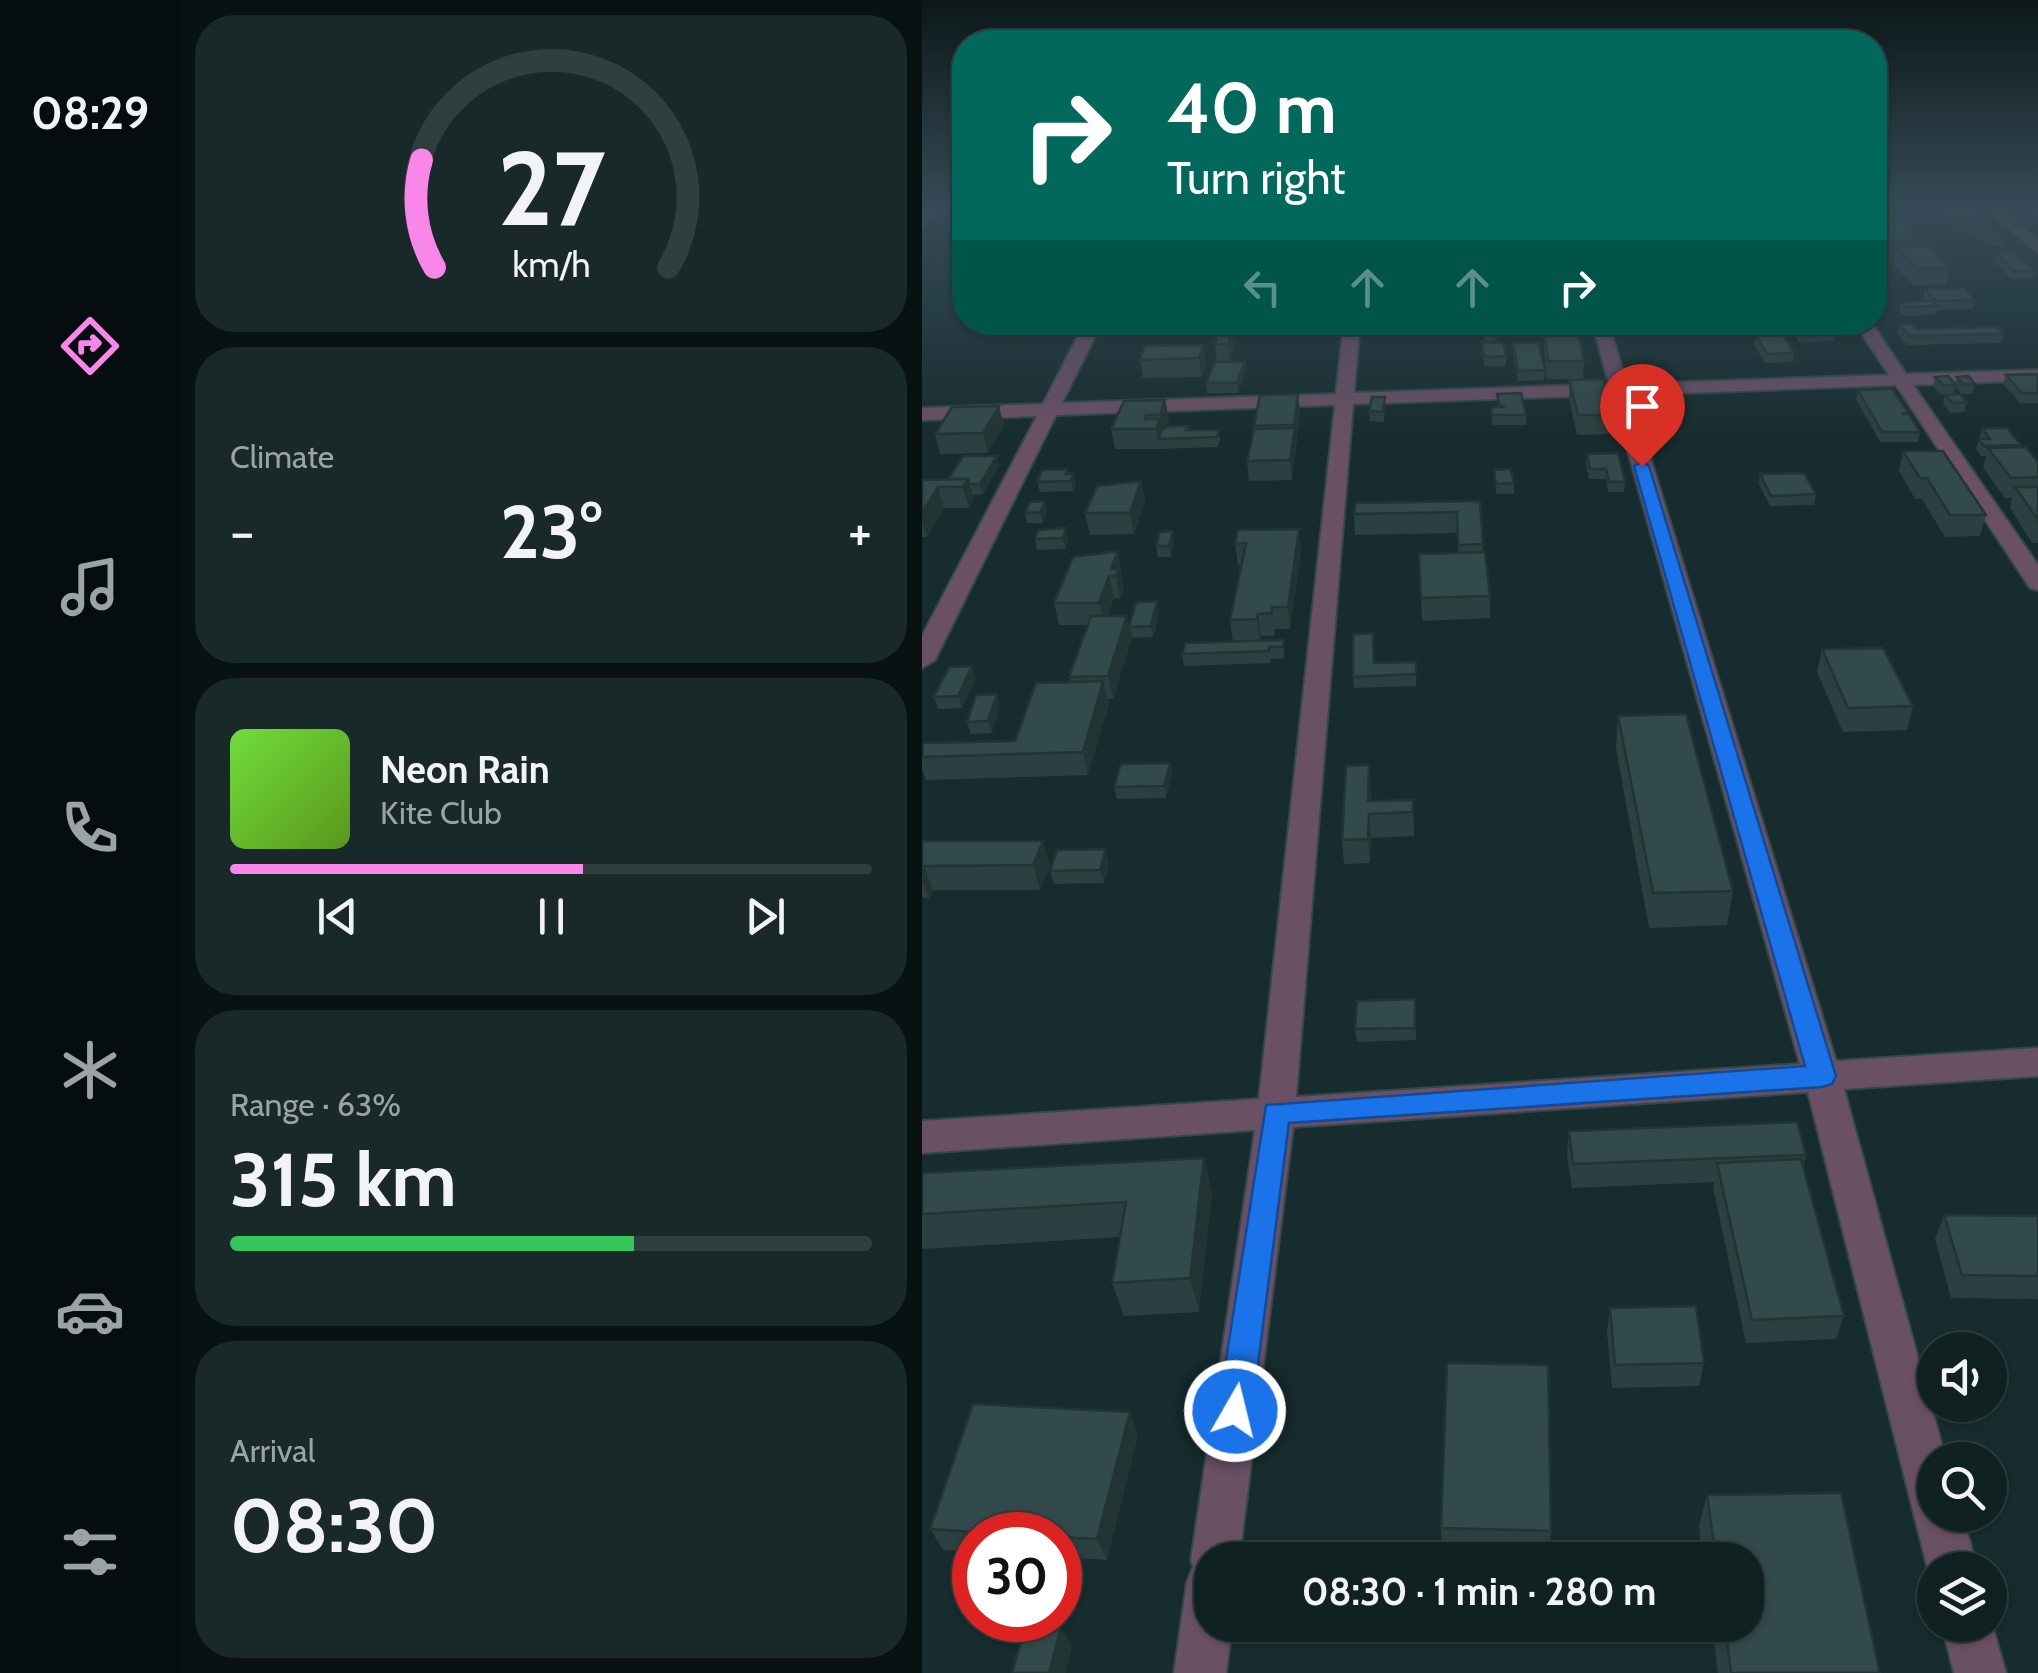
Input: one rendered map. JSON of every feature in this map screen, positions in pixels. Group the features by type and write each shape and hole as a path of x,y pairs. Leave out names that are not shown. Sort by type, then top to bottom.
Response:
{"street":[{"path":"922,660 1087,335"},
{"path":"1217,1542 1276,1113 1351,335"},
{"path":"1604,335 1822,1076 1918,1442"},
{"path":"1871,335 2038,583"},
{"path":"922,414 2038,375"},
{"path":"922,1137 2038,1062"},
{"path":"1200,1673 1204,1642"},
{"path":"1972,1642 1980,1673"}],"building":[{"path":"1964,288 1975,300 1936,301 1925,289"},
{"path":"1932,301 1937,306 1906,307 1901,302"},
{"path":"1899,324 1912,324 1915,329 1998,327 2004,334 1909,336"},
{"path":"1217,335 1230,335 1228,344 1215,344"},
{"path":"1484,335 1495,335 1497,341 1484,341"},
{"path":"1544,335 1578,335 1584,361 1548,361"},
{"path":"1756,335 1783,335 1794,353 1767,354"},
{"path":"1482,343 1503,343 1506,356 1485,357"},
{"path":"1513,343 1538,343 1545,370 1518,371"},
{"path":"1203,345 1199,358 1140,360 1145,346"},
{"path":"1215,362 1245,362 1237,383 1206,383"},
{"path":"2038,374 2038,393 2022,393 2006,375"},
{"path":"1948,376 1956,385 1943,385 1935,377"},
{"path":"1968,376 1975,384 1963,384 1957,377"},
{"path":"1604,379 1613,415 1578,415 1569,380"},
{"path":"1892,389 1908,412 1902,414 1909,414 1920,432 1882,432 1858,390"},
{"path":"1521,393 1526,415 1492,415 1491,407 1503,407 1497,394"},
{"path":"1298,394 1294,425 1254,426 1260,395"},
{"path":"1960,394 1967,402 1953,403 1945,395"},
{"path":"1372,397 1385,397 1383,412 1369,411"},
{"path":"1165,400 1160,415 1146,415 1145,419 1160,419 1156,429 1111,429 1124,401"},
{"path":"999,406 983,433 935,434 952,407"},
{"path":"1170,426 1219,430 1217,437 1158,439 1162,429"},
{"path":"1295,428 1290,460 1247,461 1254,429"},
{"path":"1982,428 2007,428 2021,445 1984,446 1978,439 1990,439"},
{"path":"2026,447 2038,462 2038,477 2011,478 1988,448"},
{"path":"1903,451 1943,451 1986,515 1950,515 1927,478 1920,478"},
{"path":"1618,453 1625,482 1609,482 1606,469 1590,469 1587,454"},
{"path":"963,456 997,456 980,484 969,484 968,479 948,479"},
{"path":"1067,469 1066,474 1074,473 1071,481 1037,482 1042,470"},
{"path":"1511,469 1514,483 1496,484 1494,470"},
{"path":"1804,473 1816,494 1771,496 1760,474"},
{"path":"968,479 963,487 938,487 922,513 922,480"},
{"path":"1141,481 1130,513 1085,513 1097,486"},
{"path":"2015,487 2038,487 2038,520"},
{"path":"1045,501 1040,512 1025,513 1030,502"},
{"path":"1480,501 1483,544 1458,545 1457,512 1354,514 1355,503"},
{"path":"1066,528 1063,538 1035,539 1038,530"},
{"path":"1299,529 1288,607 1272,607 1272,613 1258,614 1257,619 1230,620 1246,543 1235,544 1238,530"},
{"path":"1173,531 1169,546 1156,546 1160,532"},
{"path":"1118,551 1111,569 1119,568 1116,576 1109,576 1099,603 1054,603 1073,557"},
{"path":"1485,552 1490,596 1421,598 1419,554"},
{"path":"1157,601 1151,626 1129,627 1136,602"},
{"path":"1091,616 1127,616 1108,676 1069,677"},
{"path":"1373,633 1374,663 1416,662 1416,674 1353,677 1353,634"},
{"path":"1284,640 1283,647 1269,647 1269,651 1182,654 1185,643"},
{"path":"1883,648 1913,706 1848,708 1822,649"},
{"path":"972,666 958,696 934,697 949,667"},
{"path":"1103,681 1083,752 922,757 923,743 1015,741 1036,683"},
{"path":"997,694 988,721 967,722 976,695"},
{"path":"1686,714 1733,891 1653,893 1618,716"},
{"path":"1170,763 1164,786 1114,787 1121,764"},
{"path":"1369,765 1368,801 1413,800 1413,812 1369,814 1368,839 1342,840 1346,766"},
{"path":"922,841 1043,841 1033,865 922,869"},
{"path":"1106,849 1100,870 1050,871 1057,850"},
{"path":"1415,999 1415,1028 1355,1029 1357,1001"},
{"path":"1797,1122 1806,1155 1573,1164 1569,1131"},
{"path":"1204,1158 1190,1278 1112,1283 1126,1202 922,1214 922,1173"},
{"path":"1801,1159 1844,1316 1752,1320 1717,1163"},
{"path":"1944,1215 2038,1216 2038,1276 1962,1275"},
{"path":"1696,1306 1704,1363 1615,1365 1610,1308"},
{"path":"1447,1363 1548,1365 1551,1531 1441,1528"},
{"path":"973,1404 1130,1412 1097,1539 1082,1538 1082,1512 952,1512 952,1530 930,1529"},
{"path":"1841,1493 1880,1673 1731,1673 1727,1642 1764,1642 1764,1542 1714,1542 1707,1495"},
{"path":"1021,1642 1057,1642 1049,1673 1012,1673"}],"route":[{"path":"1235,1411 1276,1113 1822,1076 1642,466"}]}
